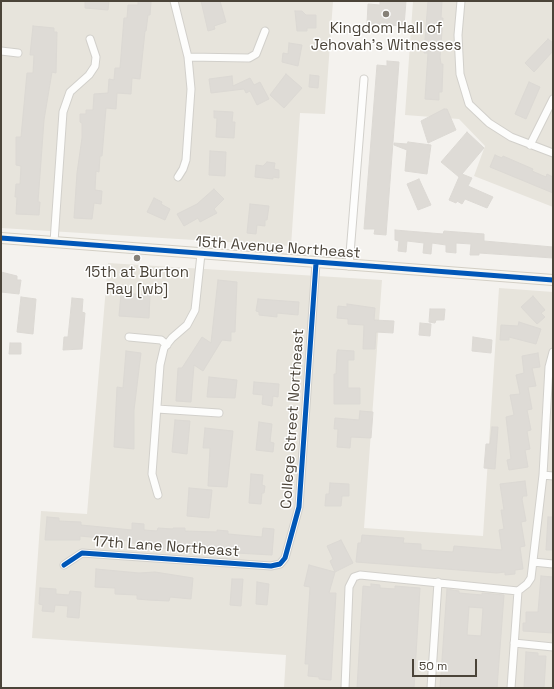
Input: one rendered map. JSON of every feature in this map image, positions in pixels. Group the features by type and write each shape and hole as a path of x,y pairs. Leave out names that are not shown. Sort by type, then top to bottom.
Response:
{"street":[{"path":"174,1 188,57 191,89 186,160 178,177"},
{"path":"461,1 458,35 460,74 469,104 489,123 511,137 553,153"},
{"path":"188,57 249,58 256,54 265,31"},
{"path":"54,242 63,112 70,92 89,75 95,66 96,57 90,39"},
{"path":"1,51 18,53"},
{"path":"349,266 364,79"},
{"path":"530,145 553,99"},
{"name":"15th Avenue Northeast","path":"1,238 349,266 553,280"},
{"path":"158,495 152,474 160,366 167,345 187,325 195,310 201,254"},
{"name":"College Street Northeast","path":"271,566 280,564 285,558 299,507 316,263"},
{"path":"129,337 160,340 167,345"},
{"path":"345,688 349,587 354,577 360,575 518,591 527,584 531,578 543,475 549,367 553,352"},
{"path":"157,409 219,413"},
{"path":"543,475 553,476"},
{"name":"17th Lane Northeast","path":"64,565 82,553 271,566"},
{"path":"533,562 553,564"},
{"path":"431,688 438,582"},
{"path":"511,688 518,591"},
{"path":"514,643 553,647"}],"shaded area":[{"path":"1,1 333,1 325,114 300,113 291,246 1,228"},
{"path":"413,1 553,1 553,207 474,176 485,146 459,119 405,115"},
{"path":"108,263 382,280 364,528 483,536 499,288 553,292 553,688 284,688 286,655 32,638 41,511 87,514"}],"building":[{"path":"85,1 109,1 108,10 85,8"},
{"path":"138,1 151,2 150,15 148,15 145,31 140,79 132,78 131,94 117,93 116,109 106,108 102,156 100,156 99,172 96,171 95,190 102,191 101,204 94,203 92,219 74,218 77,173 82,138 82,123 80,122 80,114 86,114 86,110 93,110 94,94 108,93 109,79 114,80 115,68 120,68 124,18 127,18 128,5 138,5"},
{"path":"201,1 220,1 226,22 214,26 215,29 208,31"},
{"name":"Kingdom Hall of Jehovah's Witnesses","path":"380,1 406,1 404,26 367,24 368,4 380,5"},
{"path":"428,1 442,1 441,18 443,18 440,57 441,64 443,64 442,92 439,92 439,100 425,99 428,53 424,53"},
{"path":"295,11 302,11 306,15 316,15 316,28 307,28 307,31 297,31"},
{"path":"33,26 54,28 54,32 57,32 56,73 52,72 44,120 38,202 40,202 39,215 16,214 17,197 15,197 16,184 20,184 21,166 16,165 16,137 21,137 27,73 33,73 34,55 30,55"},
{"path":"548,39 553,43 553,51 534,72 525,63"},
{"path":"289,43 302,45 298,66 282,62 283,53 288,54"},
{"path":"387,61 399,62 386,235 374,234 375,229 364,229 377,65 387,66"},
{"path":"286,74 302,88 284,108 270,95"},
{"path":"310,75 319,76 318,88 309,87"},
{"path":"232,76 233,86 250,78 254,85 260,82 269,99 257,105 250,91 246,93 244,89 211,93 209,79"},
{"path":"529,82 540,87 526,119 515,114"},
{"path":"444,109 447,109 456,130 428,143 421,121"},
{"path":"214,111 233,112 232,122 235,122 234,138 216,137 217,118 214,118"},
{"path":"467,132 484,148 462,174 472,178 468,186 493,197 487,208 465,199 462,204 457,201 456,203 449,200 459,177 441,162"},
{"path":"408,142 431,145 427,174 405,171 407,150 394,145 394,143 407,144"},
{"path":"210,151 226,152 225,176 209,175"},
{"path":"495,155 502,158 503,156 533,169 532,171 546,177 547,174 553,177 553,193 490,167"},
{"path":"267,162 275,163 274,169 279,170 279,178 273,177 273,179 255,177 256,165 263,166"},
{"path":"419,179 431,205 418,210 407,184"},
{"path":"214,189 224,199 214,209 217,213 200,222 198,218 184,226 177,214 197,204"},
{"path":"154,198 162,202 161,204 170,209 165,220 147,212"},
{"path":"250,204 269,206 265,226 257,225 256,234 247,233"},
{"path":"395,230 443,234 444,231 484,234 484,241 553,247 553,258 479,253 479,255 470,255 471,244 456,243 456,253 446,252 446,245 432,243 431,254 423,253 424,243 407,241 406,252 398,251 399,241 395,240"},
{"path":"1,272 17,276 17,280 21,280 19,294 1,292"},
{"path":"218,280 237,282 235,332 231,332 231,341 222,340 203,371 194,365 191,402 176,401 178,368 182,368 202,337 211,343"},
{"path":"121,293 150,295 149,318 119,316"},
{"path":"533,296 545,310 541,313 545,317 537,324 521,307"},
{"path":"21,297 36,299 33,334 17,332"},
{"path":"72,298 83,299 82,312 85,313 82,349 63,350 64,337 68,337"},
{"path":"258,299 299,302 298,315 277,313 277,317 259,315 259,312 256,311"},
{"path":"347,304 375,308 374,320 394,321 393,333 376,332 375,349 363,349 364,325 348,324 348,319 337,318 338,306 347,307"},
{"path":"430,309 445,309 444,320 436,320 435,323 429,322"},
{"path":"519,322 541,329 536,344 509,337 509,340 500,340 501,325 518,326"},
{"path":"420,323 431,324 430,336 419,335"},
{"path":"473,337 492,340 491,353 472,351"},
{"path":"10,343 21,343 21,354 9,354"},
{"path":"338,350 354,351 354,360 348,360 348,388 360,388 360,404 334,404 334,374 336,374"},
{"path":"126,351 141,353 134,410 134,449 114,447 117,387 123,388"},
{"path":"538,353 540,367 532,368 536,386 528,387 532,409 527,410 531,430 527,431 530,449 525,450 528,467 509,470 507,460 511,459 506,417 514,415 510,395 520,394 516,375 524,373 522,356"},
{"path":"209,377 237,380 235,398 207,397"},
{"path":"254,382 279,384 278,397 273,396 272,406 262,404 263,395 253,394"},
{"path":"360,411 373,412 371,438 351,437 350,448 337,447 338,429 334,429 335,418 359,420"},
{"path":"175,420 190,421 187,454 172,452"},
{"path":"259,422 272,424 270,442 274,443 273,452 256,450"},
{"path":"492,427 498,427 495,469 484,468 486,444 490,444"},
{"path":"205,428 233,431 227,487 208,486 210,448 203,448"},
{"path":"251,474 263,475 262,485 265,486 264,493 262,493 261,504 249,503"},
{"path":"525,481 527,496 523,496 522,499 526,521 521,522 525,546 520,547 523,569 515,570 515,574 505,575 505,572 497,573 356,562 358,543 361,543 362,535 404,538 403,543 421,544 421,550 453,552 454,546 502,550 499,530 504,529 501,510 504,510 500,484"},
{"path":"330,483 349,484 349,496 342,496 341,506 325,506 326,494 329,494"},
{"path":"189,488 212,490 209,518 187,516"},
{"path":"47,517 59,518 59,521 81,522 81,525 132,530 132,523 144,524 144,530 157,531 158,528 185,528 185,531 217,532 217,530 228,531 228,534 262,537 263,528 274,529 272,555 236,553 237,550 205,547 204,549 184,548 183,550 150,548 150,545 131,543 131,541 80,536 80,540 45,540"},
{"path":"548,517 553,517 553,550 546,550"},
{"path":"341,540 353,563 335,572 330,561 333,559 327,546"},
{"path":"309,565 335,572 329,593 336,593 331,680 308,676 309,664 305,664 310,587 304,586"},
{"path":"96,569 139,573 155,572 193,578 191,599 170,597 169,601 148,600 137,599 137,595 115,594 115,588 95,587"},
{"path":"541,576 553,577 553,633 523,631 523,623 526,623 526,612 538,612"},
{"path":"232,579 243,579 241,606 230,605"},
{"path":"257,582 269,584 267,605 256,604"},
{"path":"371,584 380,585 380,588 395,589 395,586 420,588 414,688 357,688 363,586 371,587"},
{"path":"40,588 56,589 56,594 69,595 70,591 81,592 79,618 67,617 68,606 55,605 54,612 42,611 43,605 39,604"},
{"path":"447,589 459,591 459,593 504,595 497,688 440,688","holes":["469,607 483,608 481,636 467,635"]},
{"path":"526,652 538,653 538,656 546,656 544,688 524,688"}],"cycle path":[{"path":"1,238 553,280"},
{"path":"64,565 82,553 271,566 280,564 285,558 299,507 316,263"}],"place":[{"name":"Kingdom Hall of Jehovah's Witnesses","path":"386,14"},
{"name":"15th at Burton Ray [wb]","path":"137,258"}]}
